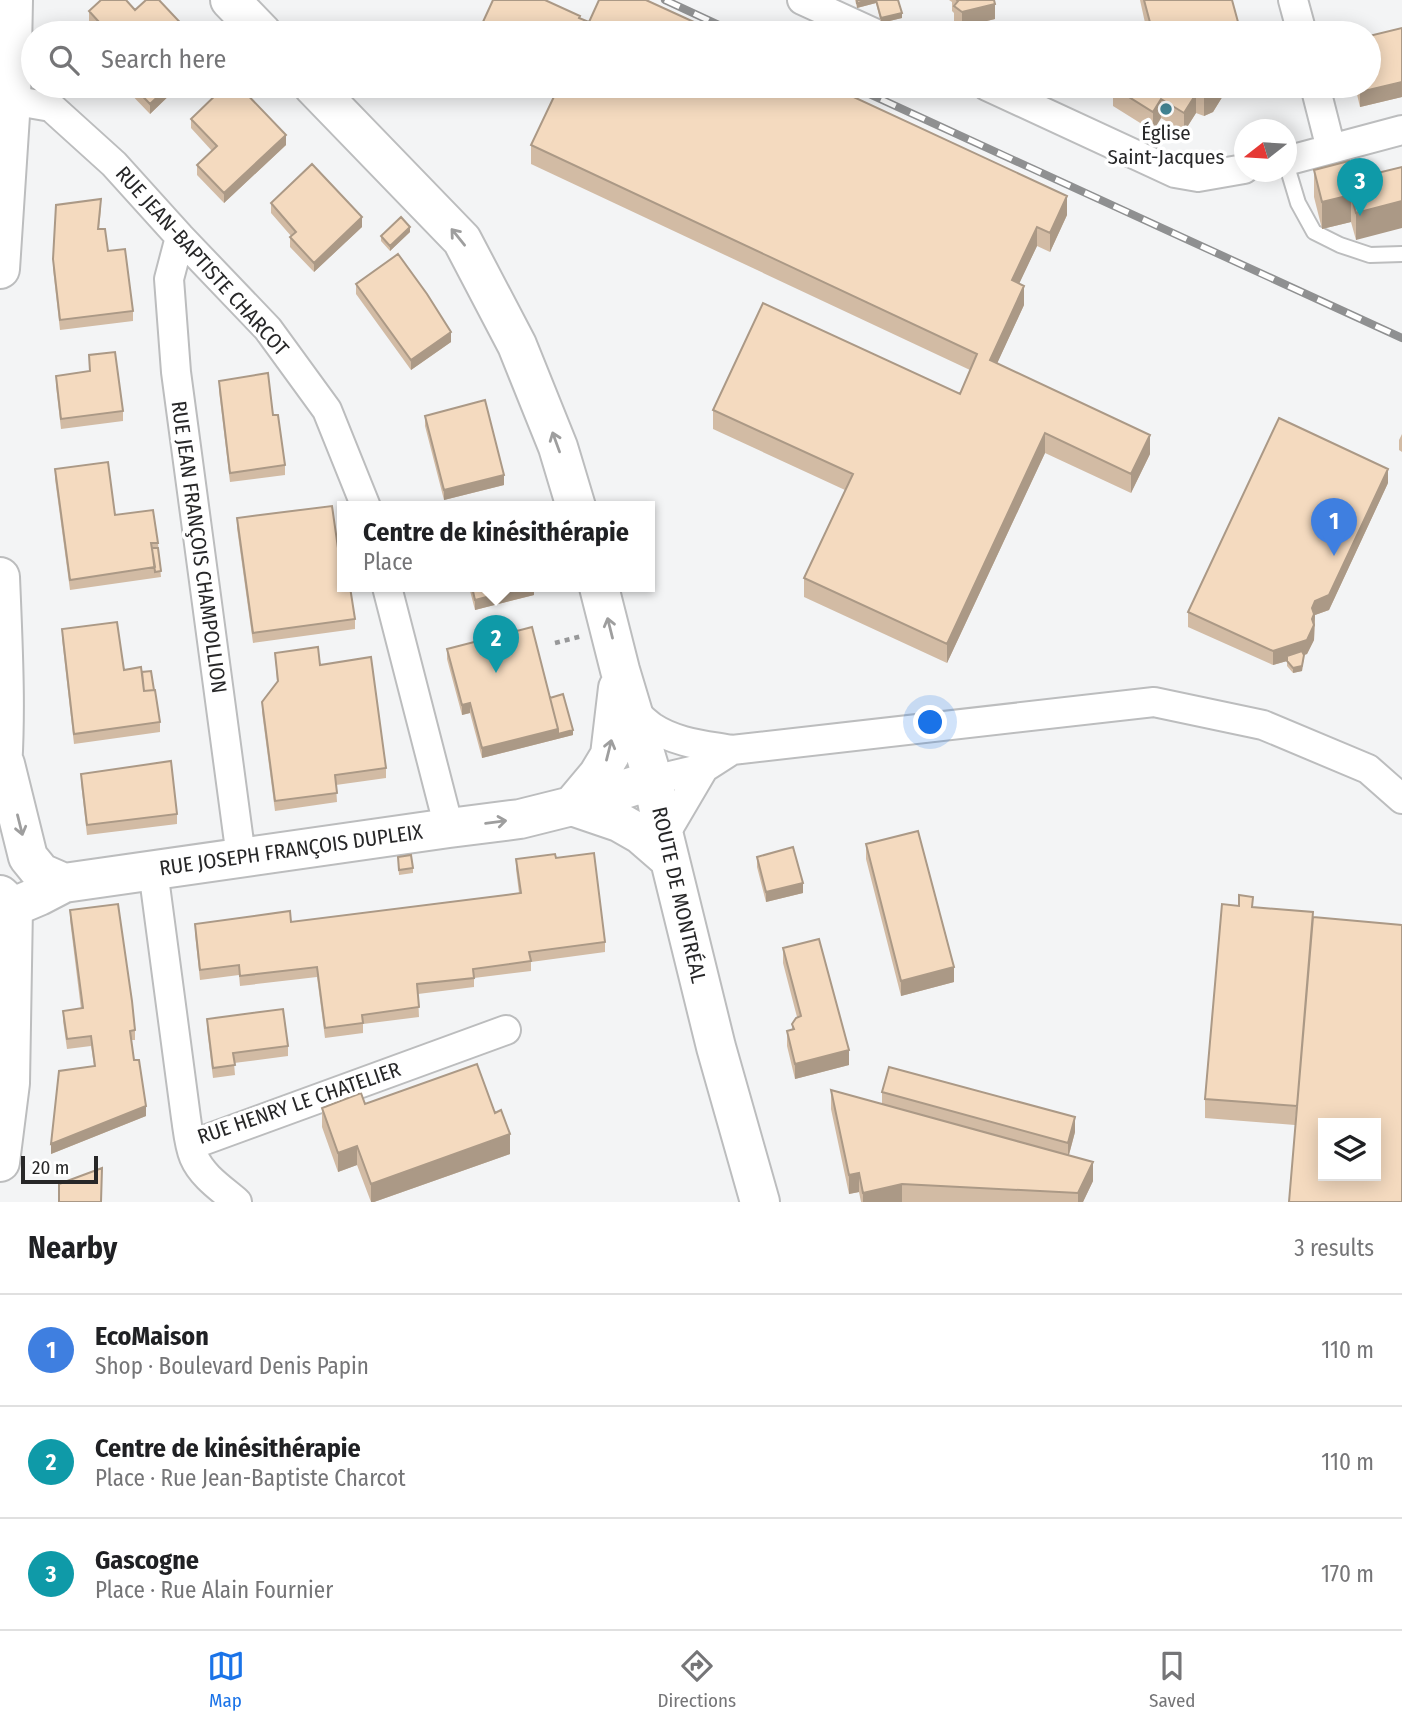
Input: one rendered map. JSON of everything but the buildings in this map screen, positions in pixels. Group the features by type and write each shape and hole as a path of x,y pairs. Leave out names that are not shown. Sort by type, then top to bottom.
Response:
{"main road":[{"path":"0,269 11,100 13,0"},
{"path":"230,0 250,21"},
{"path":"325,98 462,240 517,345 558,447 574,501"},
{"path":"0,578 1,772 28,858 41,873 64,883"},
{"name":"ROUTE DE MONTRÉAL","path":"600,592 653,780 716,1047 760,1202"},
{"path":"620,670 610,755 598,775 572,806 619,822 667,848"},
{"name":"RUE JOSEPH FRANÇOIS DUPLEIX","path":"4,903 39,897 64,883 520,819 572,806 653,780"},
{"path":"0,1162 10,1083 4,903"}],"street":[{"path":"802,0 848,21"},
{"path":"1293,0 1299,21"},
{"path":"1013,98 1175,173 1198,177 1234,171"},
{"path":"1318,98 1331,149"},
{"name":"RUE JEAN-BAPTISTE CHARCOT","path":"11,100 51,107 114,164 268,329 327,410 364,501"},
{"path":"1297,159 1402,130"},
{"name":"RUE JEAN FRANÇOIS CHAMPOLLION","path":"180,237 169,279 176,372 241,857"},
{"path":"388,592 449,828"},
{"path":"631,709 663,734 684,742 732,750 1154,702 1263,725 1368,769 1402,799"},
{"path":"653,780 704,768 732,750"},
{"path":"667,848 704,768"},
{"name":"RUE HENRY LE CHATELIER","path":"153,870 191,1144 506,1030"},
{"path":"191,1144 198,1165 237,1202"}],"lane":[{"path":"1292,182 1298,203 1314,232 1340,245 1370,255 1402,254"}],"path":[{"path":"555,643 576,637"}],"railway":[{"path":"665,0 710,21"},
{"path":"878,98 1402,338"}],"place":[{"name":"Église Saint-Jacques","path":"1166,109"},
{"name":"Gascogne","path":"1360,216"},
{"name":"EcoMaison","path":"1334,556"},
{"name":"Centre de kinésithérapie","path":"496,673"}]}
